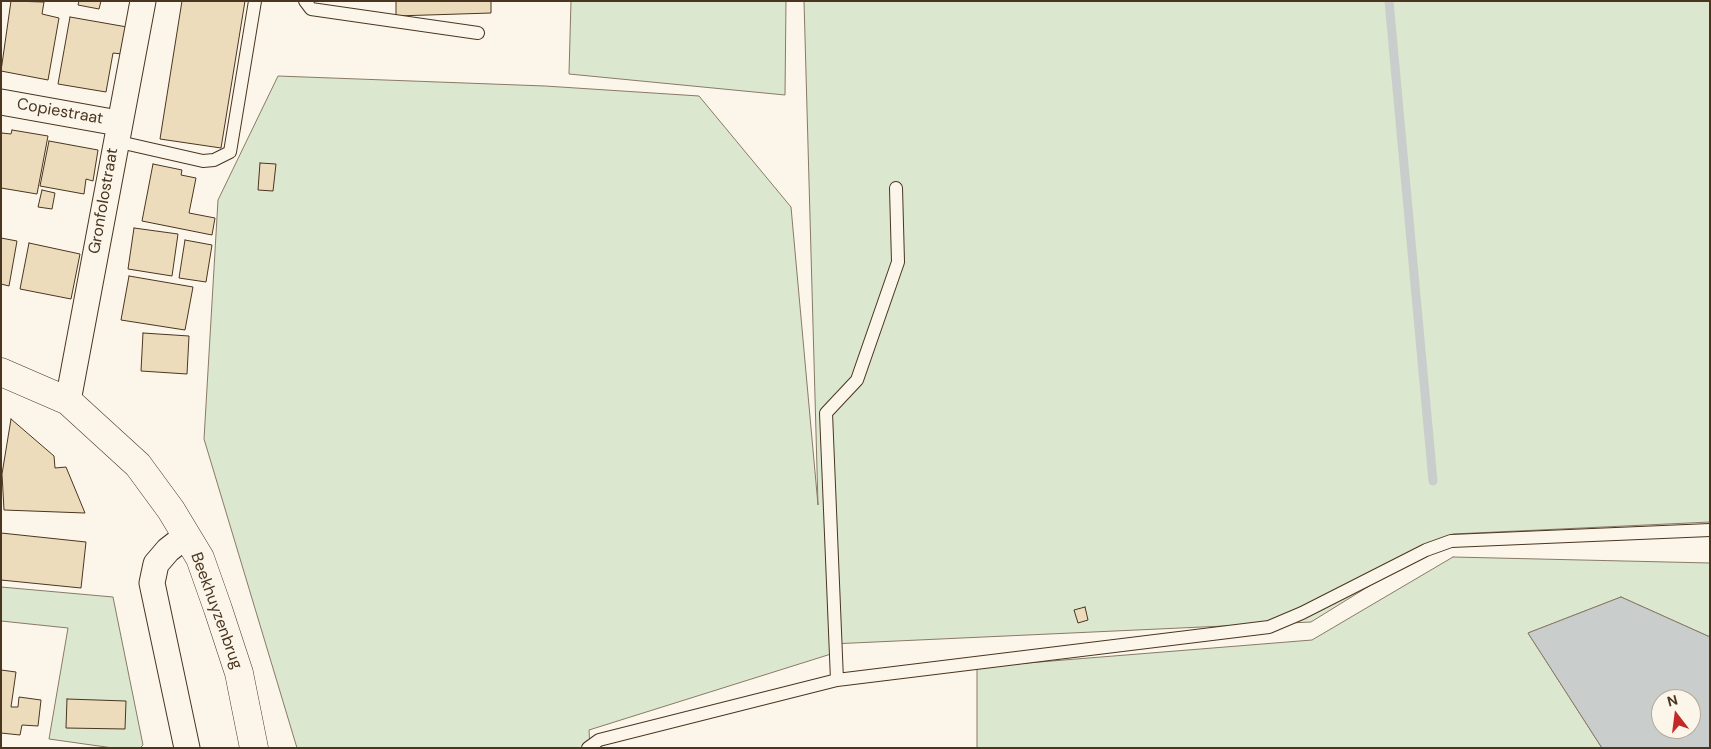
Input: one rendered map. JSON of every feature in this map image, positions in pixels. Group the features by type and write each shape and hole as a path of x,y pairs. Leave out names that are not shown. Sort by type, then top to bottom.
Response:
{"street":[{"name":"Gronfolostraat","path":"68,401 142,1"},
{"name":"Copiestraat","path":"1,102 117,132"},
{"name":"Beekhuyzenbrug","path":"1,372 68,401 138,465 171,510 200,558 239,673 254,748"},
{"path":"186,536 168,550 156,564 152,583 187,748"}],"lane":[{"path":"117,132 203,160 214,160 230,152 255,1"},
{"path":"305,1 311,9 478,33"},
{"path":"837,680 826,413 857,380 898,262 896,188"},
{"path":"588,748 599,740 837,680 1269,626 1302,613 1426,550 1451,541 1710,530"}],"green space":[{"path":"571,1 786,1 785,95 569,74"},
{"path":"804,1 1710,1 1710,522 1453,534 1311,622 831,644 831,654 589,730 590,748 297,748 204,439 218,200 278,76 545,86 699,96 791,207 818,505"},
{"path":"1453,557 1710,563 1710,637 1621,597 1528,633 1602,748 977,748 977,667 1312,640"},
{"path":"1,587 113,597 143,745 140,748 113,748 49,739 68,628 1,621"}],"shaded area":[{"path":"1621,597 1710,637 1710,748 1602,748 1528,633"}],"building":[{"path":"11,1 44,2 42,14 59,18 48,80 1,71"},
{"path":"79,1 101,1 99,9 78,5"},
{"path":"182,1 245,1 221,148 160,139"},
{"path":"396,1 491,1 491,13 396,16"},
{"path":"70,17 127,27 122,54 113,53 106,92 58,84"},
{"path":"12,130 48,136 37,194 1,188 1,136 2,133 11,134"},
{"path":"49,141 98,150 93,181 86,179 84,194 40,186"},
{"path":"260,163 276,164 273,191 258,190"},
{"path":"153,164 182,170 181,175 196,178 189,213 215,218 212,235 142,221"},
{"path":"42,190 55,193 52,209 38,207"},
{"path":"134,228 178,234 172,276 128,269"},
{"path":"1,238 17,241 9,286 1,284"},
{"path":"185,240 212,245 206,282 179,278"},
{"path":"29,243 80,254 71,299 20,289"},
{"path":"129,276 193,287 185,330 121,320"},
{"path":"143,333 189,336 187,374 141,371"},
{"path":"11,419 54,456 55,468 66,467 85,513 4,510 2,474"},
{"path":"1,533 86,542 81,588 1,580"},
{"path":"1085,607 1088,620 1078,623 1074,610"},
{"path":"1,670 16,672 11,707 18,707 19,697 41,700 38,726 22,725 20,735 1,733"},
{"path":"67,699 126,701 125,729 66,728"}],"waterway":[{"path":"1389,1 1433,481"}]}
